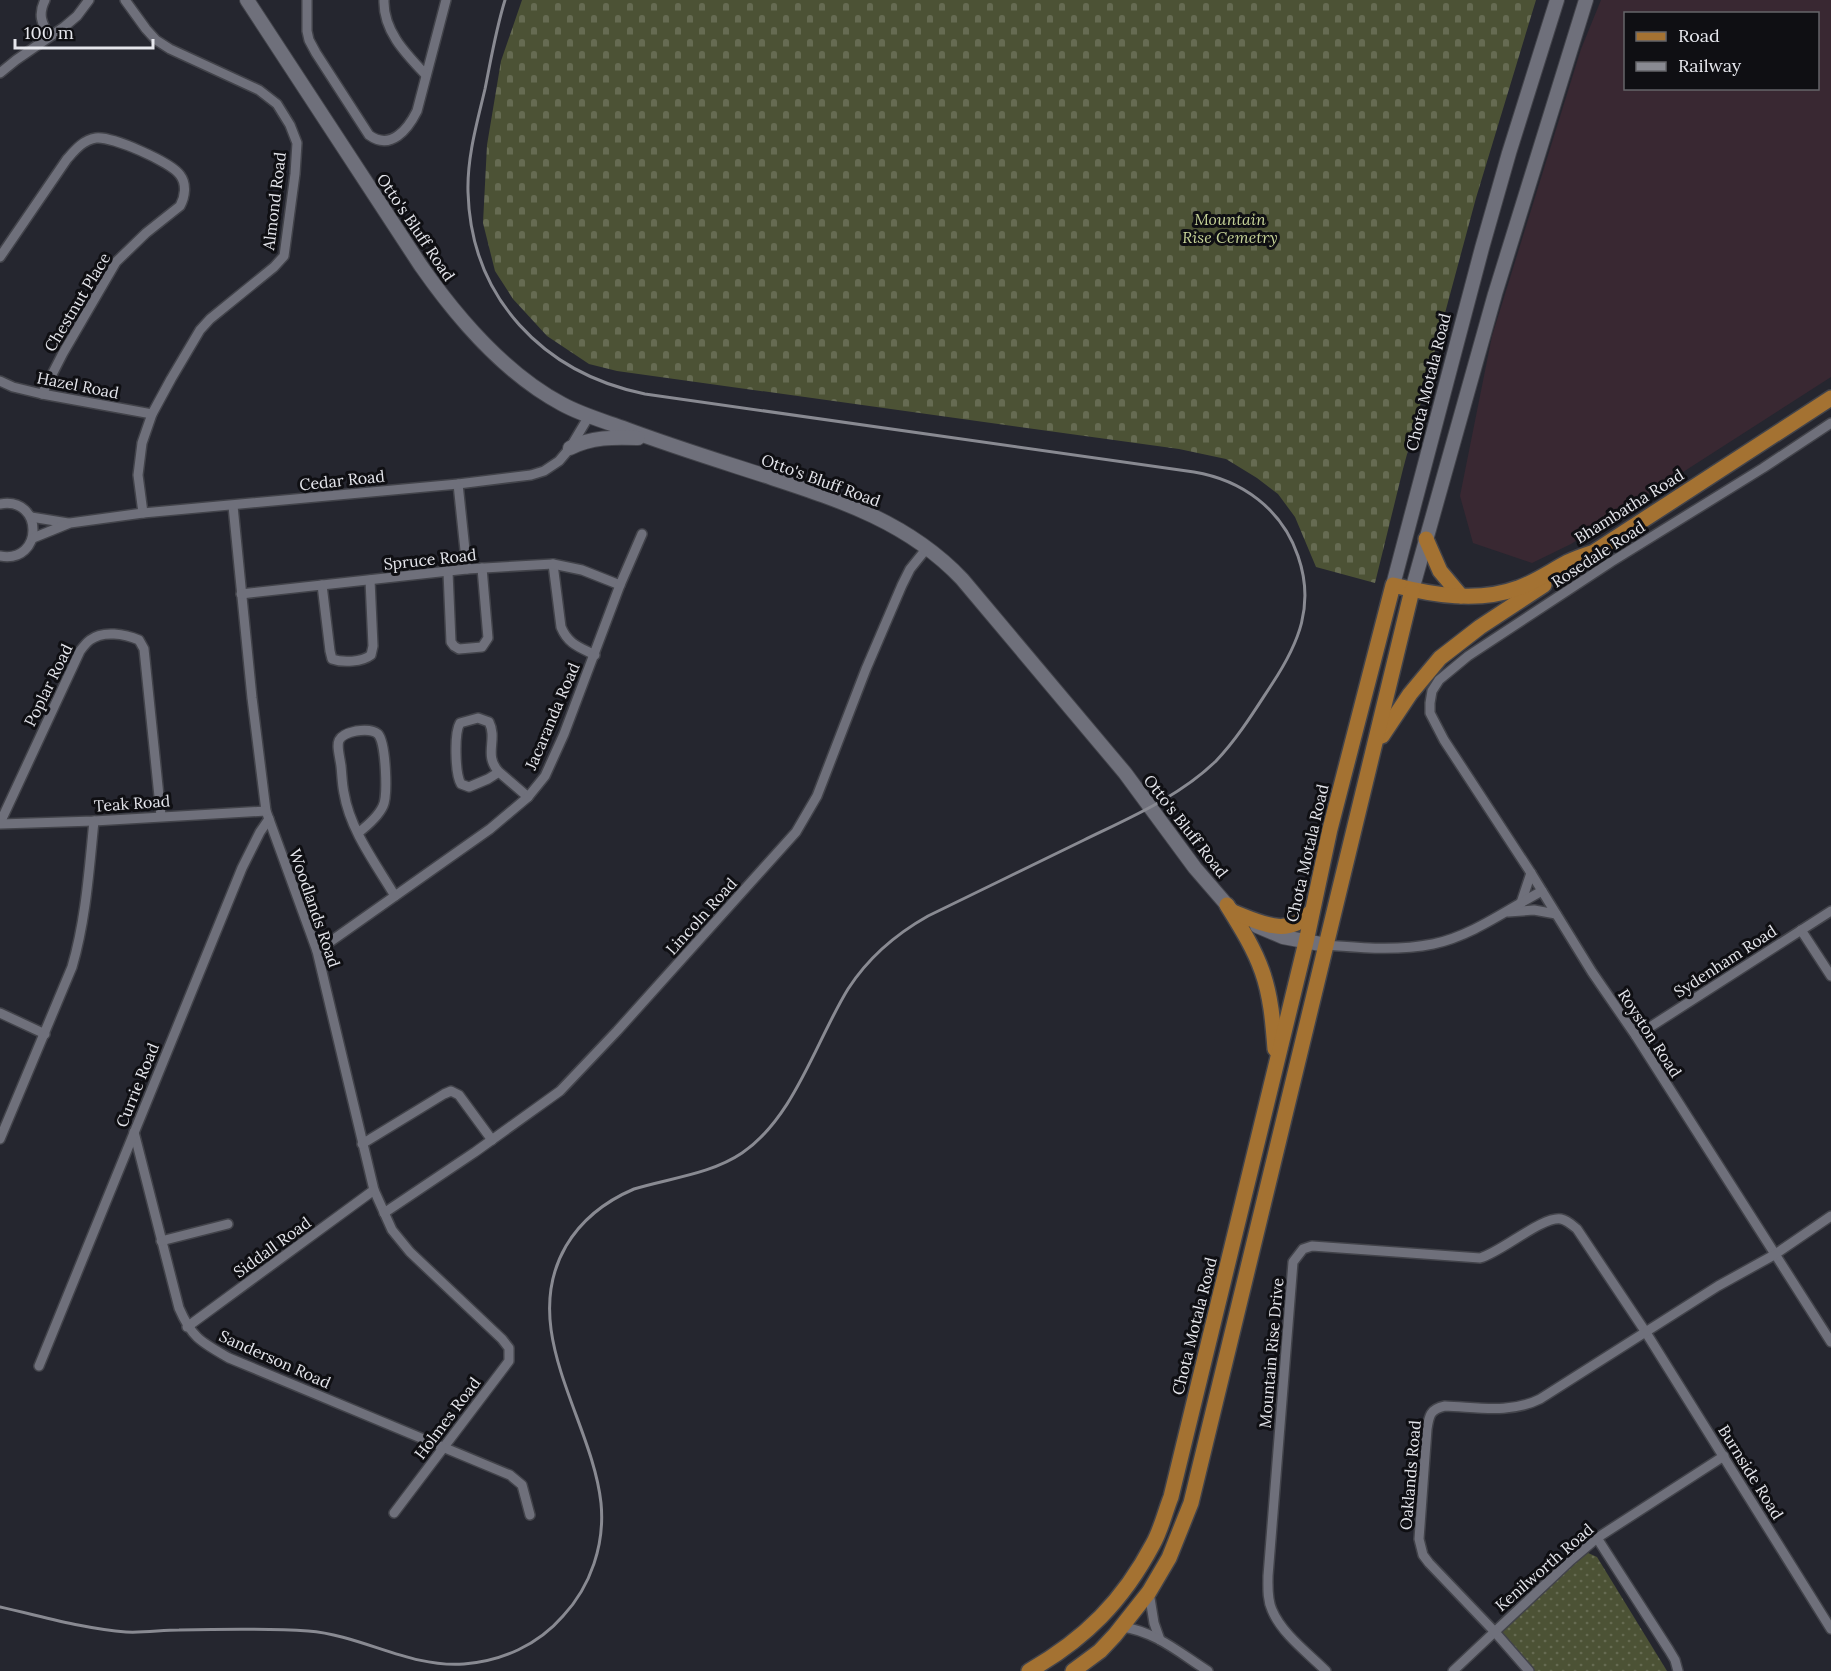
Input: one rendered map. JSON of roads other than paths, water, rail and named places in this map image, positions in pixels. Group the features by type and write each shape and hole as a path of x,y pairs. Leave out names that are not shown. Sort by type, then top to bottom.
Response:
{"main road":[{"name":"Otto's Bluff Road","path":"247,0 443,297 514,372 556,400 589,416 866,511 927,548 949,565 962,579 1125,773 1195,868 1230,909 1264,930 1283,937 1326,945"},
{"name":"Chota Motala Road","path":"1029,1671 1085,1634 1115,1603 1154,1543 1171,1497 1306,942 1330,829 1485,237 1557,0"},
{"path":"1073,1671 1100,1651 1149,1592 1169,1558 1191,1503 1412,590 1495,294 1586,0"},
{"name":"Bhambatha Road","path":"1393,585 1412,590 1461,596 1480,596 1516,589 1568,562 1594,552 1831,398"},
{"path":"570,448 595,439 610,437 652,439"},
{"path":"1426,539 1440,571 1461,596"},
{"path":"1376,746 1410,694 1440,658 1480,627 1594,552"},
{"path":"1230,909 1270,925 1287,927 1299,923 1311,912"},
{"path":"1230,909 1263,972 1273,1027 1276,1067"}],"street":[{"path":"45,0 40,18 50,36"},
{"path":"0,74 77,16 90,0"},
{"name":"Almond Road","path":"125,0 146,29 170,50 259,90 277,104 290,125 297,143 284,256 200,330 152,414 139,459 138,475 143,513"},
{"path":"307,0 306,18 309,40 316,53 364,128 374,138 385,140 398,136 410,125 417,111 446,0"},
{"path":"384,0 388,27 402,48 426,75"},
{"name":"Chestnut Place","path":"0,257 67,159 87,141 103,138 117,141 165,164 180,175 184,192 180,206 146,233 116,262 42,394"},
{"name":"Hazel Road","path":"0,381 13,387 42,394 152,414"},
{"name":"Cedar Road","path":"2,559 18,555 27,548 33,538 70,523 143,513 458,484 531,475 544,471 559,461 570,448 589,416"},
{"name":"Rosedale Road","path":"1444,740 1430,713 1432,691 1439,680 1468,656 1611,562 1831,423"},
{"path":"458,484 467,569"},
{"path":"0,504 7,502 16,504 25,510 31,517 34,528 33,538"},
{"name":"Woodlands Road","path":"233,506 241,594 268,815 317,951 374,1190 393,1230 410,1252 502,1339"},
{"name":"Cedar Road","path":"31,517 70,523"},
{"name":"Jacaranda Road","path":"317,951 490,830 528,797 544,776 564,734 620,585 642,534"},
{"name":"Lincoln Road","path":"384,1214 560,1091 617,1032 796,832 818,796 866,669 902,585 910,569 927,548"},
{"path":"553,564 561,627 565,636 572,643 594,655"},
{"name":"Spruce Road","path":"241,594 467,569 553,564 582,570 620,585"},
{"path":"448,572 451,605 450,638 454,646 467,650 482,647 488,638 482,568"},
{"path":"322,585 332,659 343,661 364,659 371,655 373,646 370,580"},
{"name":"Poplar Road","path":"0,824 80,651 97,635 109,634 129,635 139,640 144,649 161,816"},
{"path":"499,771 469,787 461,784 458,776 456,741 460,723 478,718 489,722 493,733 492,762 528,797"},
{"path":"358,833 380,812 384,804 384,755 381,739 371,730 343,734 339,739 344,795 358,833 395,896"},
{"name":"Royston Road","path":"1444,740 1831,1342"},
{"name":"Teak Road","path":"0,824 161,816 268,815"},
{"name":"Currie Road","path":"39,1366 242,868 268,815"},
{"path":"0,1139 72,967 79,943 94,821"},
{"path":"1521,903 1531,873"},
{"name":"Otto's Bluff Road","path":"1326,945 1387,949 1435,943 1467,932 1542,891"},
{"path":"1503,912 1534,910 1556,914"},
{"name":"Sydenham Road","path":"1636,1036 1831,911"},
{"path":"1801,930 1831,976"},
{"path":"0,1013 45,1034"},
{"path":"362,1144 451,1091 459,1095 492,1140"},
{"name":"Sanderson Road","path":"134,1132 179,1308 187,1327 203,1343 229,1358 510,1474 522,1485 530,1515"},
{"name":"Siddall Road","path":"187,1327 374,1190"},
{"name":"Oaklands Road","path":"1529,1671 1429,1563 1420,1547 1429,1417 1432,1412 1444,1407 1503,1409 1526,1406 1718,1286 1774,1255 1831,1216"},
{"name":"Mountain Rise Drive","path":"1326,1671 1282,1626 1271,1609 1268,1594 1293,1262 1297,1255 1303,1249 1312,1246 1480,1258 1491,1255 1541,1224 1552,1219 1561,1219 1577,1229 1645,1331"},
{"path":"161,1241 228,1224"},
{"name":"Burnside Road","path":"1645,1331 1831,1629"},
{"name":"Holmes Road","path":"394,1512 509,1361 509,1348 502,1339"},
{"name":"Kenilworth Road","path":"1453,1671 1570,1560 1597,1538 1724,1456"},
{"path":"1597,1538 1669,1650 1678,1671"},
{"path":"1149,1592 1154,1623 1160,1640"},
{"path":"1122,1627 1143,1631 1208,1671"}],"railway":[{"path":"0,1607 78,1625 126,1632 228,1629 308,1631 347,1638 405,1656 444,1664 464,1664 492,1659 518,1650 542,1635 563,1616 581,1591 594,1564 601,1534 601,1503 595,1471 553,1342 550,1310 553,1278 572,1236 595,1212 624,1194 634,1189 717,1166 742,1153 760,1138 790,1099 848,989 864,967 905,931 928,916 1153,806 1202,774 1224,752 1253,714 1282,669 1302,623 1305,591 1303,574 1291,539 1282,524 1258,499 1212,476 645,394 608,384 575,368 545,349 519,325 498,297 483,265 472,230 468,192 471,153 505,0"}],"park label":[{"name":"Mountain Rise Cemetry","path":"1230,228"}]}
